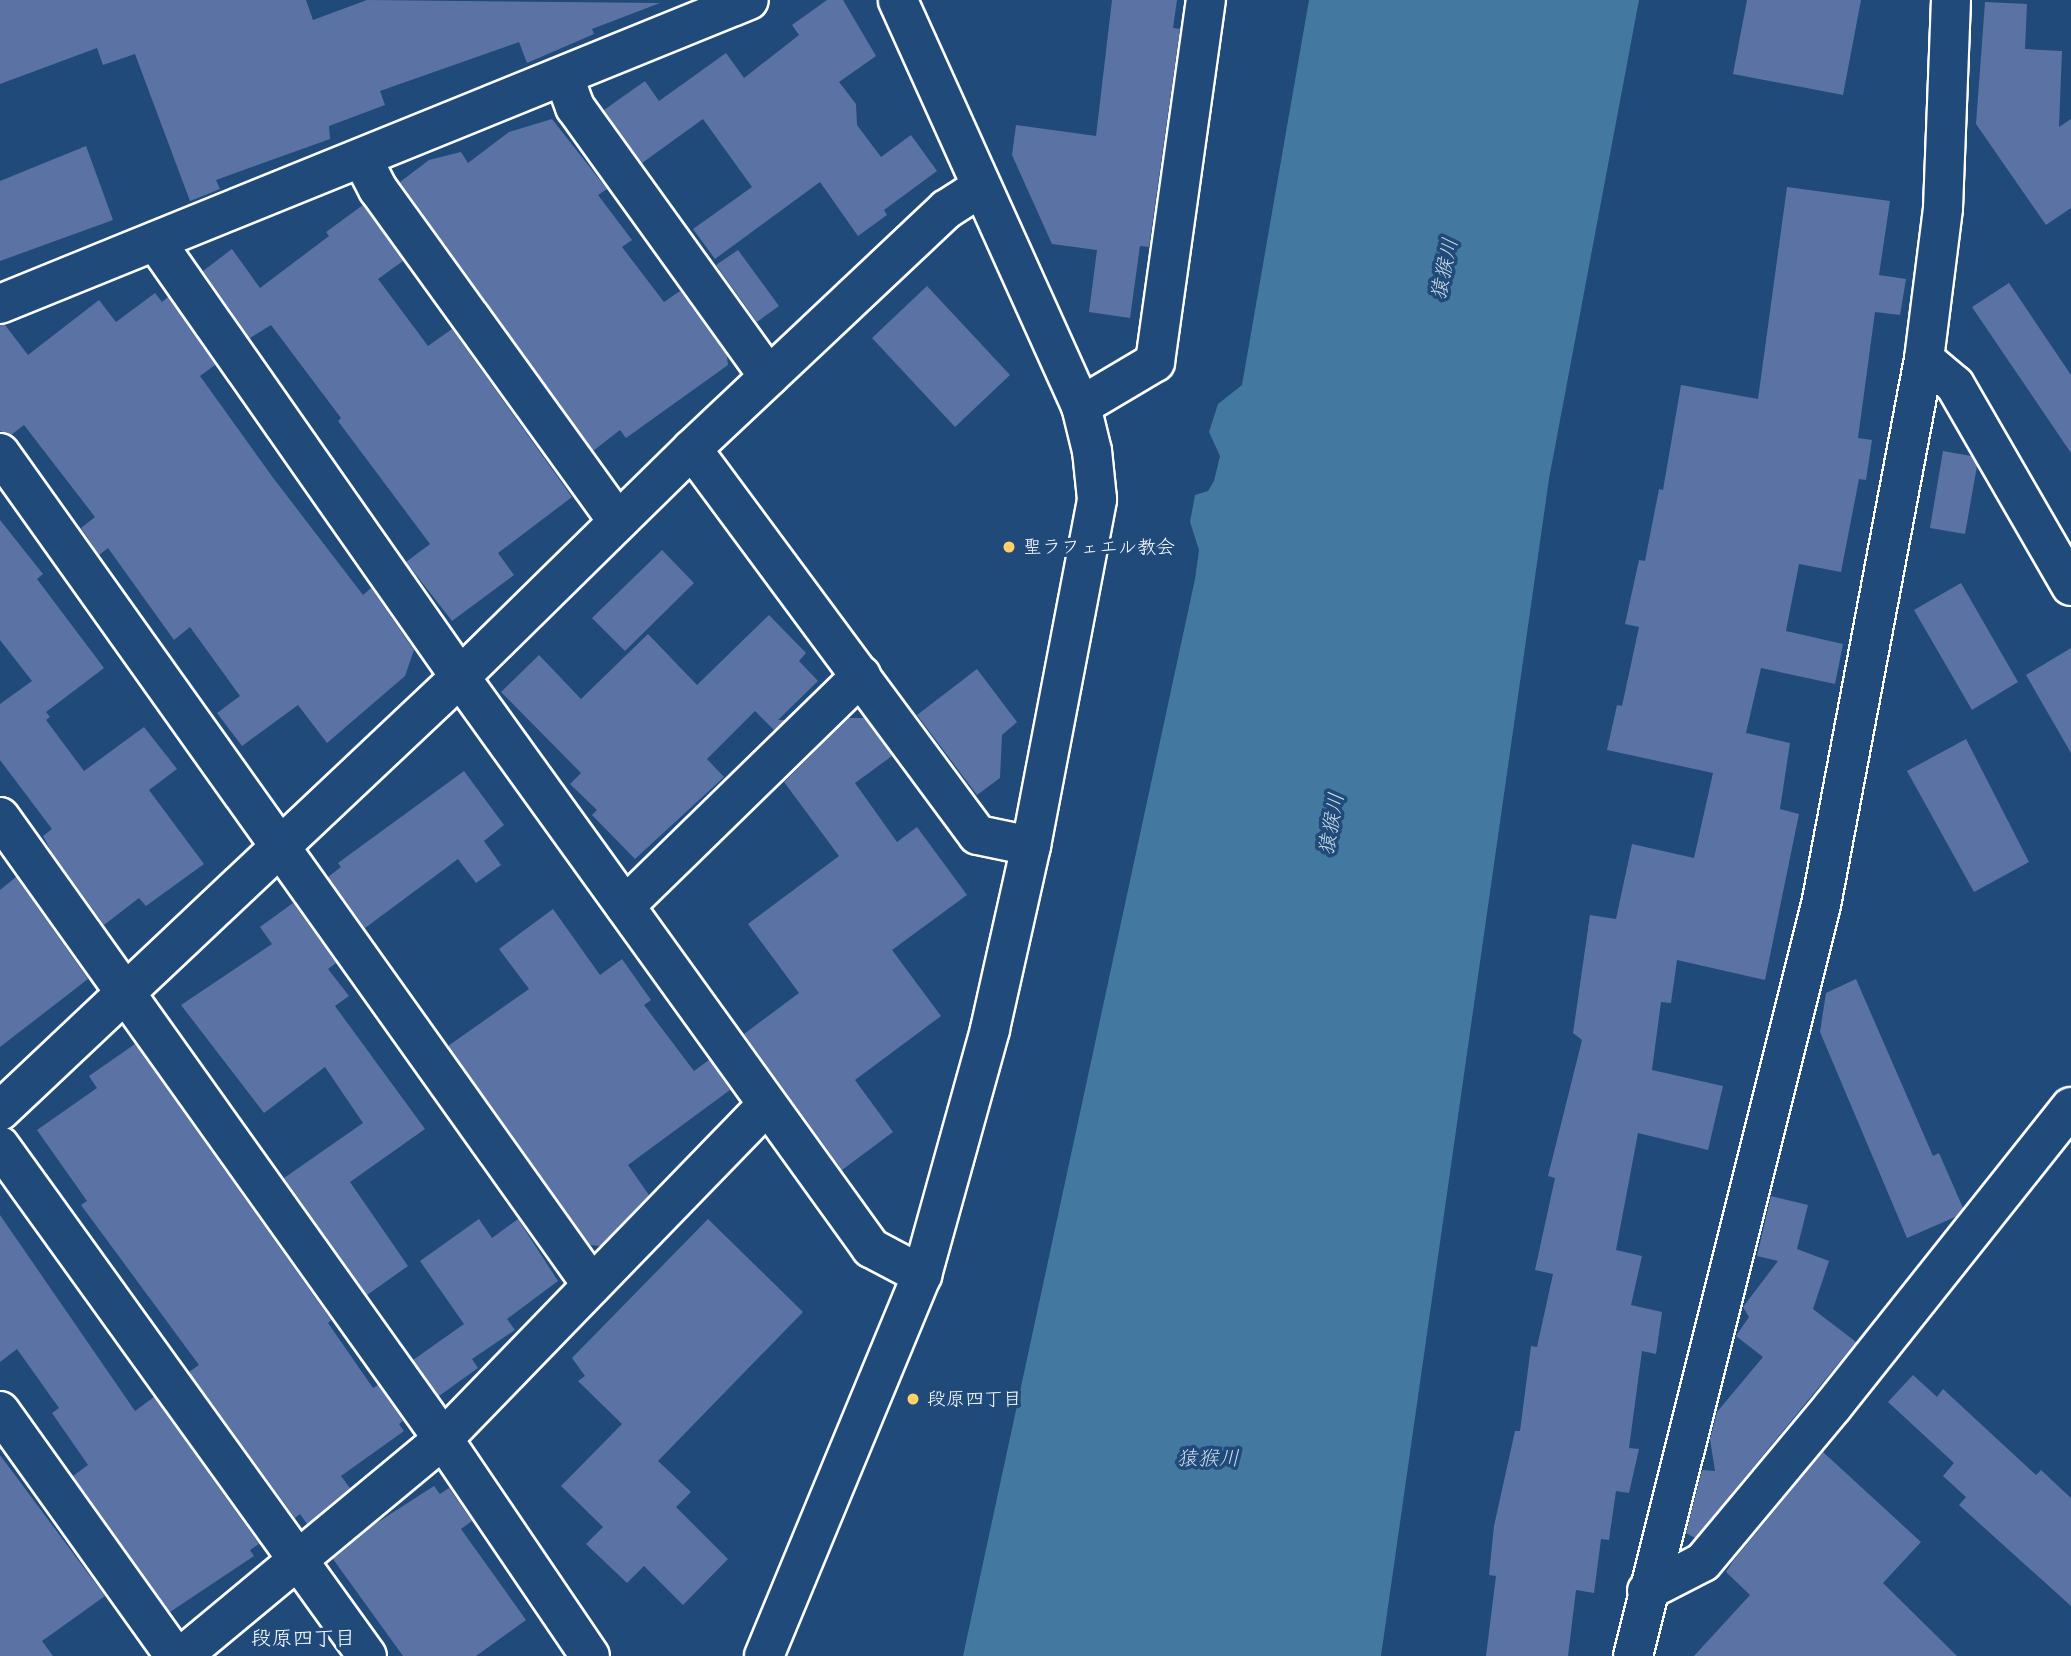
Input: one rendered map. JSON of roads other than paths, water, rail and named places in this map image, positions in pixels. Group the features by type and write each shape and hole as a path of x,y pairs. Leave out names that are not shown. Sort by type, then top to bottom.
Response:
{"street":[{"path":"0,304 363,160 749,0"},
{"path":"764,1656 922,1275 990,1029 1031,846 1097,499 1092,451 1081,405 898,0"},
{"path":"1081,405 1155,362 1206,0"},
{"path":"1633,1656 1647,1591 1821,905 1924,359 1943,208 1951,0"},
{"path":"564,77 575,107 769,377"},
{"path":"363,160 379,189 618,522"},
{"path":"0,1111 460,677 692,449 947,209 981,187"},
{"path":"156,242 460,677 871,1248 922,1275"},
{"path":"1924,359 1955,385 2071,586"},
{"path":"692,449 978,835 1031,846"},
{"path":"0,453 278,849 592,1285"},
{"path":"625,906 861,676"},
{"path":"0,817 443,1439 590,1656"},
{"path":"182,1656 443,1439 767,1105"},
{"path":"1647,1591 1703,1562 1833,1406 2071,1107"},
{"path":"0,1146 367,1656"},
{"path":"0,1411 175,1656"}],"water":[{"name":"猿猴川","path":"1309,0 1639,0 1549,479 1381,1656 963,1656 1195,579 1199,550 1190,522 1195,495 1208,491 1214,481 1220,456 1209,432 1218,404 1242,385"}],"place":[{"name":"聖ラフェエル教会","path":"1009,547"},
{"name":"段原四丁目","path":"913,1399"}],"district":[{"name":"段原四丁目","path":"303,1638"}]}
